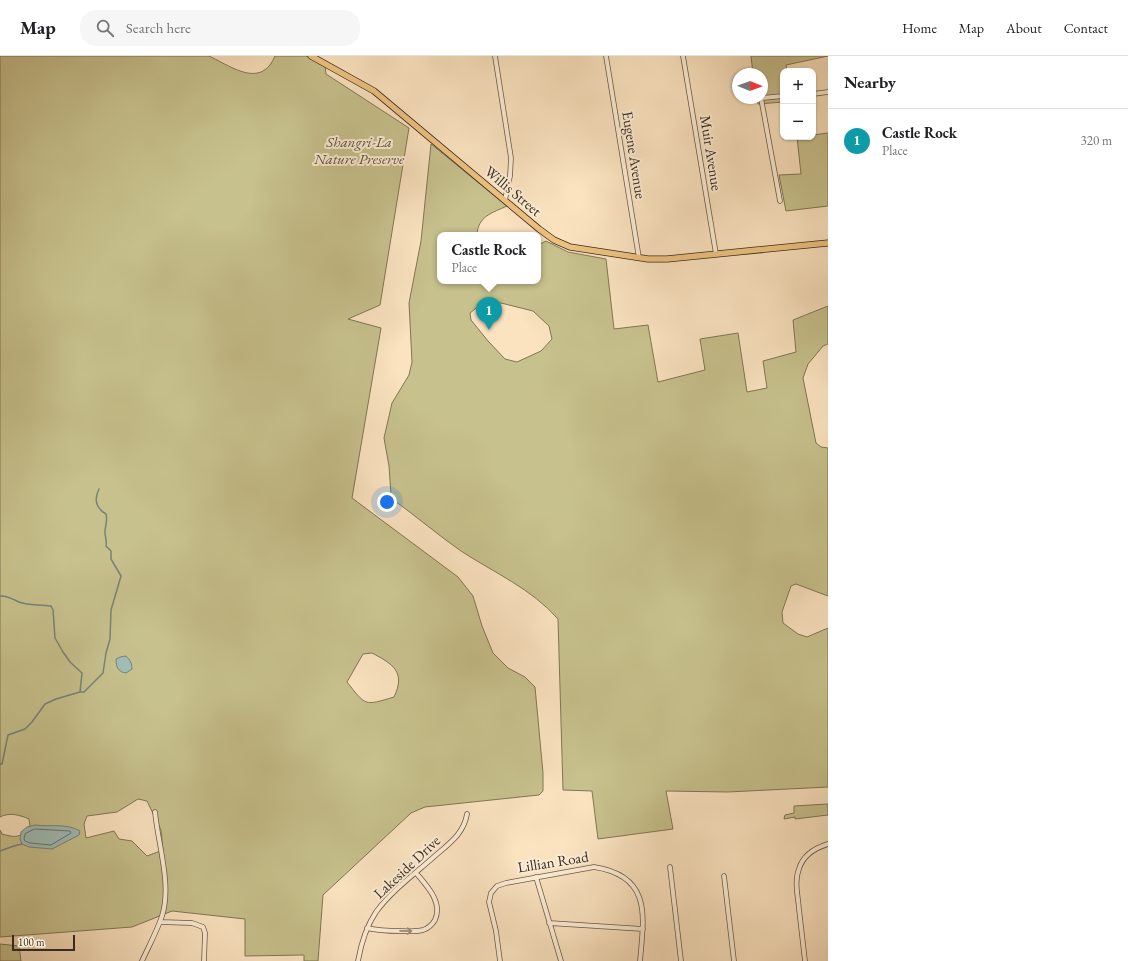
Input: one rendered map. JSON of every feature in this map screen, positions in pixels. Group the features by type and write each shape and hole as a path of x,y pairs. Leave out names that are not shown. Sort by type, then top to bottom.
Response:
{"main road":[{"name":"Willis Street","path":"311,56 374,91 504,200 549,236 565,245 580,249 639,258 658,259 828,243"}],"street":[{"path":"495,56 511,158 510,176 504,200"},
{"name":"Eugene Avenue","path":"606,56 639,258"},
{"name":"Muir Avenue","path":"683,56 716,254"},
{"path":"816,94 828,92"},
{"path":"768,97 780,96"},
{"path":"763,104 780,201"},
{"path":"142,961 160,922 165,902 165,886 155,812"},
{"name":"Lakeside Drive","path":"358,961 361,944 375,913 384,902 455,838 463,827 468,814"},
{"path":"804,961 797,875 802,862 807,856 819,847 828,844"},
{"name":"Lillian Road","path":"500,961 496,931 489,902 491,893 497,886 536,877 594,867 606,868 626,878 640,896 643,911 640,961"},
{"path":"670,867 681,961"},
{"path":"367,928 376,931 416,931 429,927 434,922 437,914 433,894 416,873"},
{"path":"724,876 734,961"},
{"path":"536,877 561,961"},
{"path":"160,922 192,923 203,927 205,933 204,961"},
{"path":"549,923 643,929"}],"green space":[{"name":"Shangri-La Nature Preserve","path":"0,56 209,56 236,70 254,73 262,71 269,66 275,56 306,56 325,65 326,74 409,128 380,305 348,319 381,328 352,498 458,577 473,596 482,626 493,653 508,668 525,677 535,687 543,773 543,791 539,795 425,807 411,813 323,895 318,961 304,961 304,955 245,956 245,919 172,911 132,927 0,937 0,830 2,834 18,836 24,833 30,826 29,819 22,816 11,814 0,817","holes":["372,653 391,665 398,675 399,681 394,697 371,703 362,700 347,682 363,654","138,799 147,801 161,830 163,850 147,856 132,841 119,839 114,831 86,838 84,824 87,816 117,812"]},
{"path":"751,56 828,56 786,65 786,68 780,68 780,102 768,103 768,68 752,68"},
{"path":"828,133 828,206 786,211 779,175 801,174 797,140 816,140 816,135"},
{"path":"431,144 507,206 491,213 483,219 480,223 478,232 437,232 437,284 541,284 541,244 546,241 568,252 606,259 614,329 648,325 658,382 705,370 700,339 738,333 747,392 767,388 763,361 796,352 793,320 828,306 828,344 823,346 808,364 803,378 816,443 821,447 828,448 828,596 796,584 791,586 782,612 783,623 798,634 807,637 828,628 828,787 728,792 666,791 673,829 598,839 592,791 563,790 558,619 548,608 524,590 452,545 395,501 391,495 389,466 384,438 392,403 409,375 412,362 409,303 421,241","holes":["501,303 533,311 549,326 552,339 541,351 517,362 505,359 471,320 470,313 480,305"]},
{"path":"828,804 828,815 784,819 785,815 794,813 794,806"},
{"path":"0,944 19,946 21,961 0,961"}],"water":[{"path":"126,656 132,665 132,669 126,673 121,672 118,669 116,659"},
{"path":"35,825 64,826 80,831 79,835 52,849 29,847 22,844 20,839 21,832 27,827"}],"waterway":[{"path":"80,692 84,692 103,673 110,639 111,610 121,576 111,559 111,551 106,546 105,532 107,516 100,509 96,500 99,489"},
{"path":"0,596 27,604 51,606 53,610 55,638 70,662 82,673 80,692 45,704 25,729 8,735 2,764 0,764"},
{"path":"0,851 22,844"}],"place":[{"name":"Castle Rock","path":"489,330"}]}
